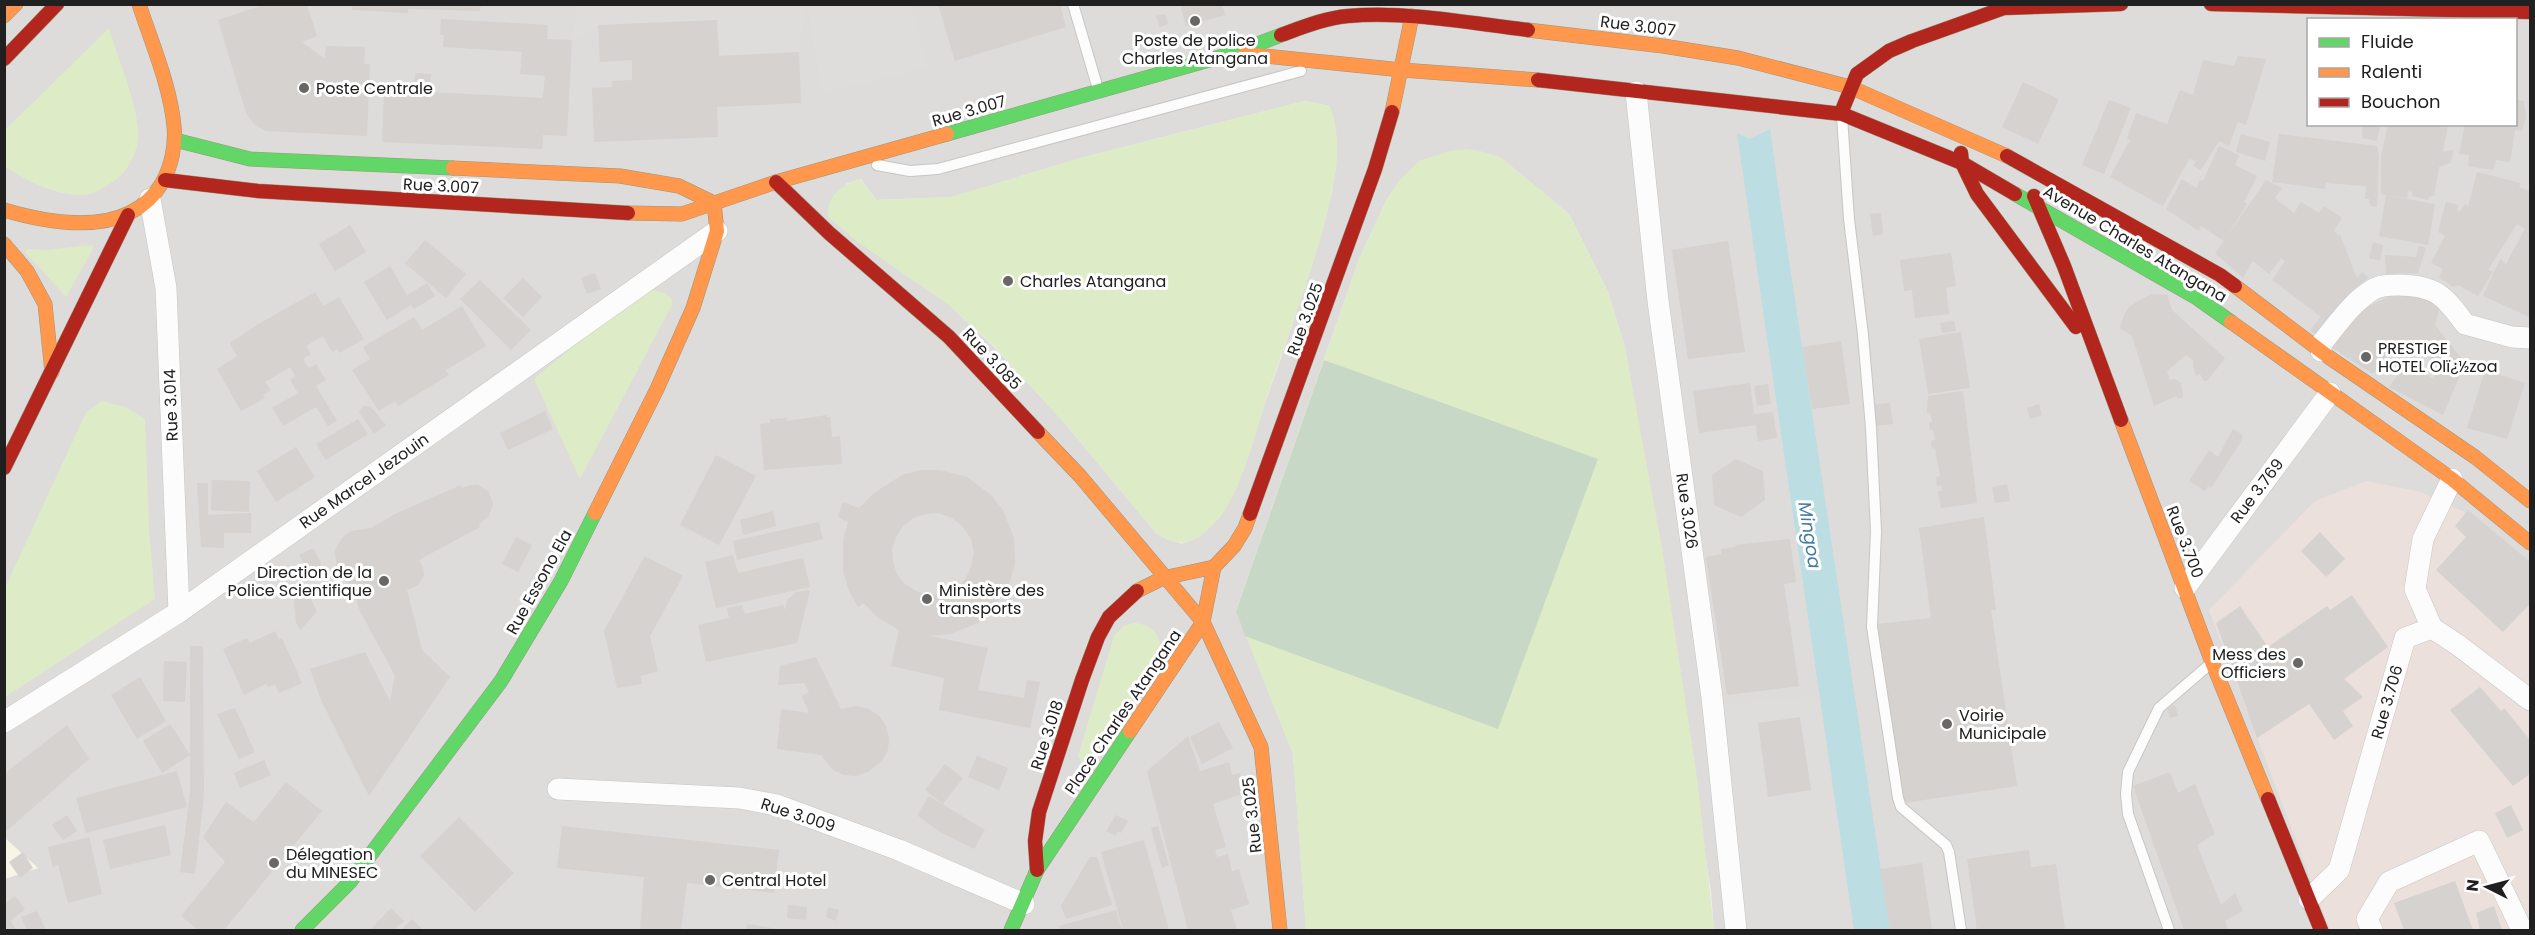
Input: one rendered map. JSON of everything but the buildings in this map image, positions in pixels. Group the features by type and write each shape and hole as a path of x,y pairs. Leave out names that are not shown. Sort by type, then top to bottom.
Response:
{"main road":[{"path":"4,16 16,4"},
{"path":"4,59 57,4"},
{"path":"4,210 43,223 74,226 99,224 128,215 150,199 165,180 175,140 174,117 139,4"},
{"path":"1842,120 1850,87 1857,74 1889,51 2004,8 2121,4"},
{"path":"2211,4 2530,12"},
{"name":"Rue 3.007","path":"165,180 258,192 616,213 682,214 776,182 1234,53 1314,23 1347,16 1412,16 1684,49 1738,58 1825,80"},
{"name":"Rue 3.025","path":"1214,567 1234,546 1249,518 1375,169 1391,117 1412,16"},
{"name":"Rue 3.007","path":"1234,53 1402,70 1551,81 1811,110"},
{"name":"Avenue Charles Atangana","path":"1825,80 1850,87 1959,132 2024,164 2220,275 2321,351 2466,451 2530,501"},
{"name":"Avenue Charles Atangana","path":"1811,110 1962,163 2197,298 2452,479 2530,543"},
{"path":"1959,132 1962,163 1977,194 2094,351"},
{"name":"Rue 3.007","path":"175,140 250,159 620,176 679,186 714,203"},
{"name":"Rue 3.700","path":"2024,164 2037,205 2064,266 2212,662 2321,930"},
{"name":"Rue 3.085","path":"776,182 829,233 949,338 1080,476 1163,578"},
{"name":"Rue Essono Ela","path":"302,930 350,882 501,681 561,581 657,389 693,308 717,231 714,203"},
{"path":"4,468 128,215"},
{"path":"4,244 27,271 45,304 52,372"},
{"path":"1163,578 1214,567 1203,622"},
{"name":"Place Charles Atangana","path":"1037,870 1203,622 1163,578"},
{"name":"Rue 3.018","path":"1011,930 1037,870 1034,854 1039,812 1098,637 1109,617 1122,604 1138,590 1163,578"},
{"name":"Rue 3.025","path":"1203,622 1262,747 1280,930"}],"street":[{"name":"Rue 3.026","path":"1636,92 1658,301 1712,697 1736,930"},
{"name":"Rue 3.014","path":"150,199 166,288 179,612"},
{"name":"Rue Marcel Jezouin","path":"4,722 179,612 717,231"},
{"path":"2321,351 2321,344 2350,309 2371,290 2382,285 2415,285 2436,291 2451,303 2465,324 2512,337 2530,338"},
{"name":"Rue 3.769","path":"2185,588 2330,393"},
{"path":"2452,479 2423,539 2415,589 2432,628 2530,700"},
{"name":"Rue 3.706","path":"2309,899 2339,870 2405,638 2432,628"},
{"name":"Rue 3.009","path":"558,789 727,797 777,805 899,850 1024,904"},
{"path":"2372,930 2367,919 2389,882 2479,841 2522,930"}],"lane":[{"path":"1073,4 1099,92"},
{"path":"856,161 910,171 938,169 1287,75 1322,61"},
{"path":"1842,120 1871,428 1876,531 1872,627 1898,798 1901,807 1946,845 1961,930"},
{"path":"2169,930 2128,814 2126,794 2128,772 2159,708 2212,662"}],"shaded area":[{"path":"5,5 2530,5 2530,930 1714,930 1711,891 1625,347 1608,292 1569,214 1500,157 1401,179 1387,199 1359,259 1236,610 1293,754 1306,930 5,930","holes":["1305,101 1330,106 1333,188 1293,323 1235,490 1219,518 1202,534 1182,544 1156,533 1062,420 994,347 949,305 845,184 861,179 876,200 952,197 1084,157"]},
{"path":"578,5 806,5 799,52 719,56 717,20 598,25 572,40"},
{"path":"808,5 911,5 927,68 821,92"},
{"path":"2366,481 2421,492 2466,513 2530,569 2530,930 2330,930 2209,610 2315,501"},
{"path":"1820,695 1854,930 1745,930 1716,706"},
{"path":"5,838 38,868 5,879"}],"green space":[{"path":"109,28 132,99 138,127 135,151 127,168 114,181 96,191 85,195 74,195 43,187 5,166 5,130"},
{"path":"1305,101 1330,106 1337,137 1336,169 1316,255 1234,494 1218,519 1204,533 1182,543 1165,539 1156,533 1062,420 994,346 949,305 859,243 828,217 830,202 836,192 860,179 876,200 952,197 1084,157"},
{"path":"1466,149 1500,157 1569,214 1608,292 1625,347 1662,548 1697,778 1714,930 1306,930 1293,754 1236,611 1359,259 1387,199 1401,179 1419,161 1450,151"},
{"path":"93,246 93,249 66,297 25,252 27,249 47,250"},
{"path":"645,291 665,294 671,298 672,305 580,479 534,379 608,317"},
{"path":"1324,360 1598,459 1498,729 1245,636 1236,611"},
{"path":"102,401 125,407 145,419 149,530 155,599 5,697 5,588 86,412"},
{"path":"1134,623 1147,626 1156,633 1161,650 1160,657 1091,760 1082,763 1078,756 1114,636 1123,626"}],"water":[{"name":"Mingoa","path":"1770,129 1890,930 1854,930 1737,133 1750,139"}],"traffic: fast":[{"path":"947,134 1234,53 1281,35"},
{"path":"175,140 250,159 453,168"},
{"path":"2015,194 2197,298 2231,322"},
{"path":"302,930 350,882 501,681 561,581 595,513"},
{"path":"1011,930 1037,870 1130,731"}],"traffic: slow":[{"path":"4,16 16,4"},
{"path":"4,210 68,223 111,220 131,213 148,201 162,183 172,156 174,126 165,80 139,4"},
{"path":"1392,112 1412,16"},
{"path":"1528,30 1663,46 1738,58 1850,87 2007,156"},
{"path":"1245,54 1402,70 1538,80"},
{"path":"628,213 682,214 776,182 947,134"},
{"path":"453,168 620,176 679,186 714,203"},
{"path":"595,513 657,389 693,308 717,231 714,203"},
{"path":"4,244 27,271 45,304 52,372"},
{"path":"2235,286 2330,358 2475,457 2530,501"},
{"path":"2231,322 2452,479 2530,543"},
{"path":"2121,420 2212,662 2268,799"},
{"path":"1038,432 1080,476 1203,622 1261,747 1280,930"},
{"path":"1130,731 1203,622 1214,567 1234,546 1250,514"},
{"path":"1137,591 1163,578 1214,567"}],"traffic: jam":[{"path":"4,59 57,4"},
{"path":"1843,108 1857,74 1889,51 1912,41 2004,8 2121,4"},
{"path":"2211,4 2530,12"},
{"path":"1281,35 1331,19 1371,15 1438,18 1528,30"},
{"path":"1538,80 1842,114 1962,163 2015,194"},
{"path":"1250,514 1375,169 1392,112"},
{"path":"1961,153 1962,163 1977,194 2076,327"},
{"path":"2007,156 2220,275 2235,286"},
{"path":"165,180 258,191 628,213"},
{"path":"776,182 829,233 949,337 1038,432"},
{"path":"2034,196 2064,266 2121,420"},
{"path":"4,468 128,215"},
{"path":"1037,870 1035,841 1039,812 1082,680 1098,637 1109,617 1137,591"},
{"path":"2268,799 2321,930"}],"place":[{"name":"Poste de police Charles Atangana","path":"1195,21"},
{"name":"Poste Centrale","path":"304,88"},
{"name":"Charles Atangana","path":"1008,281"},
{"name":"PRESTIGE HOTEL Olï¿½zoa","path":"2366,357"},
{"name":"Direction de la Police Scientifique","path":"384,581"},
{"name":"Ministère des transports","path":"927,599"},
{"name":"Mess des Officiers","path":"2298,663"},
{"name":"Voirie Municipale","path":"1947,724"},
{"name":"Délegation du MINESEC","path":"274,863"},
{"name":"Central Hotel","path":"710,880"}]}
